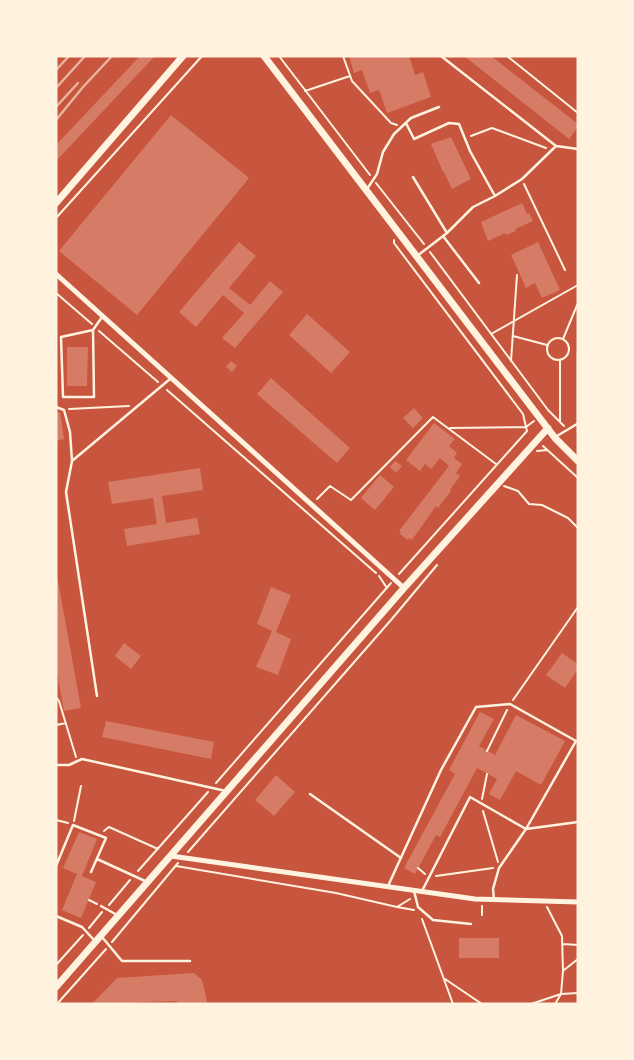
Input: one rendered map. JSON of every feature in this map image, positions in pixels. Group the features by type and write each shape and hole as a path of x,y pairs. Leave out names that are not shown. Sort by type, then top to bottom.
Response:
{"street":[{"path":"56,203 183,56"},
{"path":"264,56 555,438 578,461"},
{"path":"56,274 404,588"},
{"path":"56,986 404,588 548,428"},
{"path":"171,856 475,899 578,902"}],"lane":[{"path":"441,56 556,146 578,149"},
{"path":"366,190 376,174 382,152 394,134 411,118 439,107"},
{"path":"406,123 414,139 449,123 459,124 470,151 495,196"},
{"path":"417,256 443,236 473,207 522,179 556,146"},
{"path":"413,177 446,233"},
{"path":"443,236 479,283"},
{"path":"94,328 61,337 62,397 94,397 94,328 103,316"},
{"path":"578,352 578,432"},
{"path":"72,461 171,378"},
{"path":"56,407 64,410 70,432 72,461 66,492 96,696"},
{"path":"555,438 577,424"},
{"path":"388,886 441,770 476,707 510,704 576,741 526,829 499,868 493,889 494,900"},
{"path":"56,765 70,765 82,759 227,792"},
{"path":"310,794 401,858"},
{"path":"422,891 470,797 526,829 578,822"},
{"path":"56,866 73,825 106,838 91,872"},
{"path":"97,859 148,882"},
{"path":"414,890 418,907 433,920 471,924"},
{"path":"101,906 119,915"},
{"path":"56,916 82,927 109,946 122,960 190,961"}],"path":[{"path":"56,218 202,56"},
{"path":"279,56 418,236 548,410 567,429"},
{"path":"343,56 352,81 391,123 401,127"},
{"path":"507,56 578,113"},
{"path":"305,91 350,76"},
{"path":"319,119 324,115"},
{"path":"465,138 492,128 551,150"},
{"path":"522,179 565,270"},
{"path":"413,240 418,236"},
{"path":"511,361 517,275"},
{"path":"491,334 578,285"},
{"path":"56,293 380,577 386,588"},
{"path":"564,339 578,303"},
{"path":"513,336 547,345"},
{"path":"553,339 564,339 568,342 570,349 567,358 560,361 550,358 546,351 547,345 553,339"},
{"path":"560,361 560,422"},
{"path":"64,410 138,405"},
{"path":"450,428 526,427 548,410"},
{"path":"311,505 330,486 351,500 433,417 497,465"},
{"path":"526,427 527,431 537,441 578,478"},
{"path":"56,965 386,588 527,431"},
{"path":"536,451 547,450"},
{"path":"503,486 518,491 530,504 542,505 568,518 578,528"},
{"path":"57,1004 441,560"},
{"path":"487,751 510,704 578,607"},
{"path":"56,697 59,701 78,762"},
{"path":"56,725 66,723"},
{"path":"418,868 428,877 499,868 481,804 487,774"},
{"path":"56,820 73,825 81,786"},
{"path":"99,835 109,827 158,849"},
{"path":"89,900 101,906"},
{"path":"482,904 482,915"},
{"path":"546,905 562,936 563,944 563,971 560,994 556,1004"},
{"path":"397,907 419,911 454,1004"},
{"path":"563,944 578,945"},
{"path":"56,958 59,962"},
{"path":"563,971 578,959"},
{"path":"444,978 482,1004"},
{"path":"530,1004 560,994 578,993"}],"building":[{"path":"140,56 155,56 56,161 56,145"},
{"path":"349,56 409,56 415,75 423,72 431,97 387,113 379,90 370,93 362,70 354,73"},
{"path":"464,56 491,56 578,124 578,127 569,139"},
{"path":"171,115 249,178 137,315 59,251"},
{"path":"451,137 471,179 452,189 431,144"},
{"path":"522,203 533,221 515,229 516,231 506,235 505,233 488,241 481,222"},
{"path":"239,242 256,256 229,288 250,305 270,281 283,292 235,348 222,338 244,313 223,295 196,327 179,312"},
{"path":"538,242 560,290 542,298 535,283 526,288 511,255"},
{"path":"307,314 350,352 331,373 289,335"},
{"path":"67,347 88,347 87,386 67,386"},
{"path":"231,361 237,366 232,372 226,367"},
{"path":"271,378 350,448 337,463 257,394"},
{"path":"414,408 423,418 413,428 403,418"},
{"path":"60,412 64,439 56,441 56,413"},
{"path":"434,423 455,439 449,446 457,453 454,458 462,464 456,473 460,476 451,491 438,508 436,506 412,540 409,538 408,540 399,531 449,466 440,458 431,469 425,464 420,471 406,460"},
{"path":"395,461 402,466 396,473 390,467"},
{"path":"200,468 203,490 162,496 166,523 197,518 200,534 127,546 124,529 157,524 153,498 112,504 108,482"},
{"path":"380,475 394,487 375,510 361,498"},
{"path":"56,570 81,708 64,711 56,667"},
{"path":"271,587 291,595 276,632 291,639 278,675 256,667 272,631 257,624"},
{"path":"124,643 141,656 131,669 115,656"},
{"path":"562,653 578,664 578,669 565,688 546,675"},
{"path":"480,712 494,719 479,746 495,755 516,715 565,741 541,785 516,771 500,800 489,794 497,779 477,768 440,837 436,835 415,874 404,868 455,774 449,770"},
{"path":"106,721 214,742 211,759 102,737"},
{"path":"276,775 295,792 274,816 255,800"},
{"path":"79,832 97,839 82,876 96,882 81,918 62,910 77,874 63,868"},
{"path":"459,938 499,938 499,958 459,958"},
{"path":"194,973 202,980 206,1004 179,1004 176,1001 92,1004 117,978"}],"railway":[{"path":"56,70 69,56"},
{"path":"56,88 85,56"},
{"path":"56,120 112,56"},
{"path":"56,107 78,83"}]}
